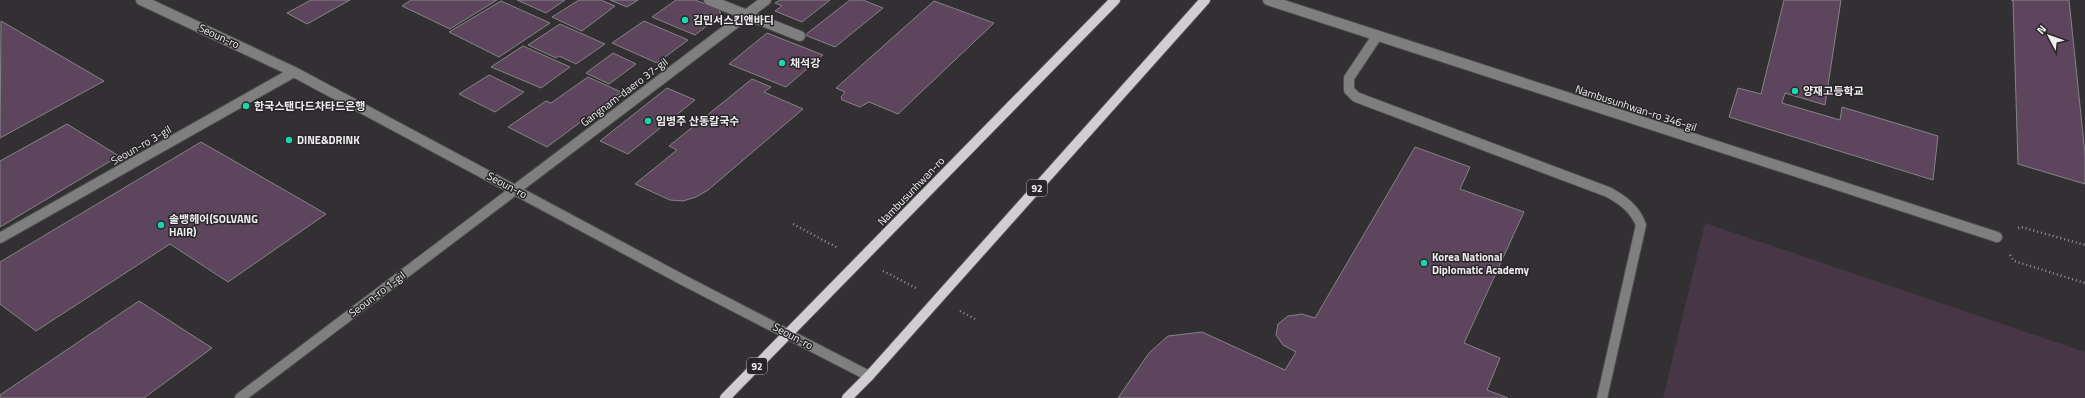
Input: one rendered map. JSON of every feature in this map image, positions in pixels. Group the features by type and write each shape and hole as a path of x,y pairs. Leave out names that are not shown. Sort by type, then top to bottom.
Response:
{"main road":[{"name":"Nambusunhwan-ro","path":"725,398 790,334 1115,0"},
{"name":"92","path":"847,398 869,376 1205,0"}],"street":[{"name":"Seoun-ro","path":"141,0 294,72 683,280 869,376"},
{"path":"709,0 800,36"},
{"name":"Gangnam-daero 37-gil","path":"515,189 766,0"},
{"name":"Nambusunhwan-ro 346-gil","path":"1268,0 1997,237"},
{"path":"1377,36 1349,78 1349,90 1356,97 1608,192 1625,202 1637,216 1641,225 1602,398"},
{"name":"Seoun-ro 3-gil","path":"0,238 294,72"},
{"name":"Seoun-ro 1-gil","path":"240,398 515,189"}],"path":[{"path":"794,224 977,320"},
{"path":"2085,245 2021,227 1997,237 2014,261 2085,283"}],"shaded area":[{"path":"1705,223 2085,352 2085,398 1663,398"}],"building":[{"path":"311,0 350,0 307,24 287,13"},
{"path":"411,0 497,0 450,29 402,6"},
{"path":"517,0 565,0 546,13"},
{"path":"579,0 601,0 615,6 582,31 552,17"},
{"path":"610,0 638,0 627,7"},
{"path":"676,0 695,0 719,9 721,15 695,35 652,17"},
{"path":"780,0 830,0 802,22 775,11 782,6 775,3"},
{"path":"850,0 863,0 883,8 835,47 805,35"},
{"name":"양재고등학교","path":"1784,0 1841,0 1825,105 1785,93 1782,103 1840,120 1842,107 1938,136 1933,180 1729,117 1738,88 1761,94"},
{"path":"2011,0 2069,0 2085,154 2085,184 2018,164 2013,1"},
{"path":"501,1 550,23 499,57 449,32"},
{"path":"934,1 994,23 898,114 869,102 860,107 842,100 841,97 845,92 836,88"},
{"path":"1,21 104,81 0,138"},
{"path":"644,21 688,40 657,63 612,43"},
{"path":"560,24 605,44 576,64 559,56 556,58 528,45"},
{"path":"767,33 823,55 786,87 729,64"},
{"path":"523,46 570,67 541,88 491,67"},
{"path":"613,53 636,64 609,84 586,73"},
{"path":"489,75 524,92 495,112 459,94"},
{"path":"588,77 621,92 547,147 508,127 546,101 551,103"},
{"path":"752,79 771,87 764,92 803,109 708,190 696,197 683,201 670,200 635,184 677,150 669,146"},
{"name":"임병주 산동칼국수","path":"667,88 695,100 628,154 600,141"},
{"path":"67,124 119,156 0,227 0,161"},
{"path":"201,142 326,214 228,282 170,244 36,331 0,304 0,262"},
{"name":"Korea National Diplomatic Academy","path":"1415,147 1470,167 1460,189 1524,212 1464,343 1500,358 1487,390 1508,398 1118,398 1149,353 1168,336 1202,332 1285,370 1296,352 1283,345 1276,335 1278,324 1288,316 1302,314 1315,318"},
{"path":"139,301 212,348 144,398 0,398 0,395"}],"place":[{"name":"김민서스킨앤바디","path":"685,20"},
{"name":"채석강","path":"782,63"},
{"name":"양재고등학교","path":"1795,91"},
{"name":"한국스탠다드차타드은행","path":"246,106"},
{"name":"임병주 산동칼국수","path":"648,121"},
{"name":"DINE&DRINK","path":"289,140"},
{"name":"솔뱅헤어(SOLVANG HAIR)","path":"161,225"},
{"name":"Korea National Diplomatic Academy","path":"1424,263"}]}
